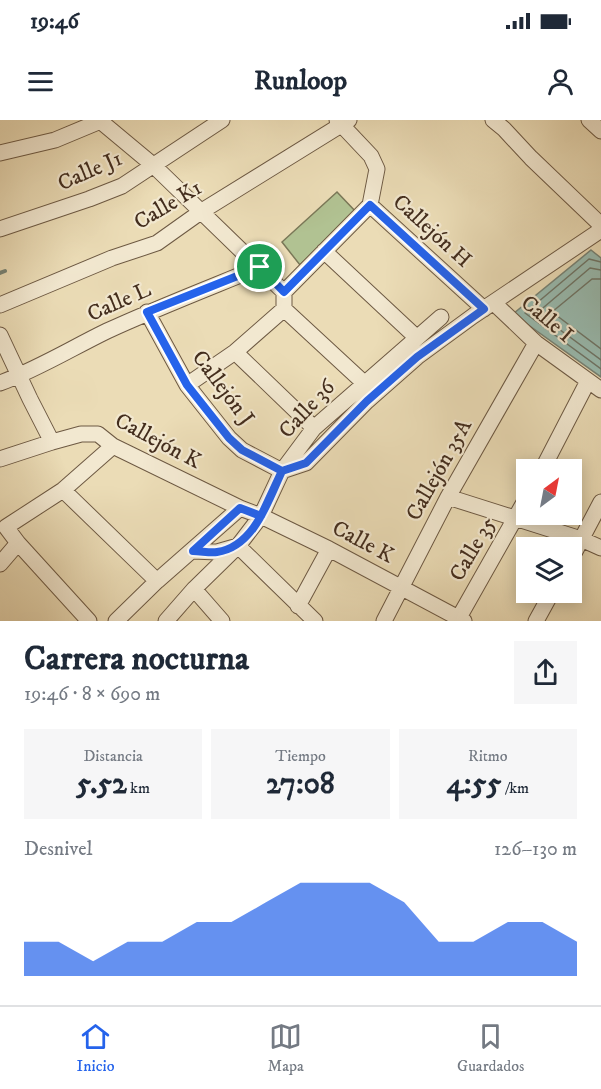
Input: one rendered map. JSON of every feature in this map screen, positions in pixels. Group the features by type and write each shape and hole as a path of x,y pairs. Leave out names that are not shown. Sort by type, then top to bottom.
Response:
{"street":[{"name":"Calle J1","path":"0,229 122,186 222,120"},
{"path":"493,120 601,225"},
{"path":"589,120 601,131"},
{"path":"0,153 55,140 101,121 153,165 260,267 284,292 284,309 364,383"},
{"name":"Callejón H","path":"342,122 371,156 376,169 370,205 489,306"},
{"name":"Calle K1","path":"0,305 112,258 157,243 202,211 342,122"},
{"path":"284,292 370,205"},
{"path":"282,471 306,463 367,401 417,357 601,230"},
{"path":"324,251 416,337"},
{"name":"Calle L","path":"0,383 19,376 147,312 260,267"},
{"name":"Calle I","path":"489,306 595,386"},
{"path":"187,385 235,352 284,309"},
{"name":"Callejón J","path":"147,312 187,385 235,444 258,460 282,471"},
{"name":"Calle 36","path":"166,621 194,589 238,546 261,516 282,471 314,428 441,317"},
{"path":"0,335 52,442"},
{"name":"Callejón 35A","path":"384,621 448,497 536,343"},
{"path":"235,352 314,428"},
{"path":"549,459 595,386"},
{"name":"Callejón K","path":"0,459 81,434 98,434 113,446 240,508"},
{"path":"89,621 3,528 63,490 113,446"},
{"path":"63,490 156,581"},
{"path":"448,497 516,519"},
{"path":"582,537 601,502"},
{"path":"116,621 156,581 240,508"},
{"name":"Calle K","path":"240,508 329,549 460,620"},
{"name":"Calle 35","path":"460,620 516,519"},
{"path":"536,525 574,537"},
{"path":"582,539 601,548"},
{"path":"0,564 18,543"},
{"path":"193,551 217,552 238,546 305,615 329,549"},
{"path":"194,589 222,621"},
{"path":"536,621 546,603"}],"green space":[{"path":"337,192 357,213 300,265 282,242"}],"water":[{"path":"591,250 601,258 601,377 513,314"}],"waterway":[{"path":"0,273 5,271"}],"route":[{"path":"260,267 147,312 187,385 229,438 258,460 282,471 261,516 238,546 217,552 193,551 240,508 261,516 282,471 306,463 367,401 417,357 484,309 370,205 284,292 260,267"}]}
